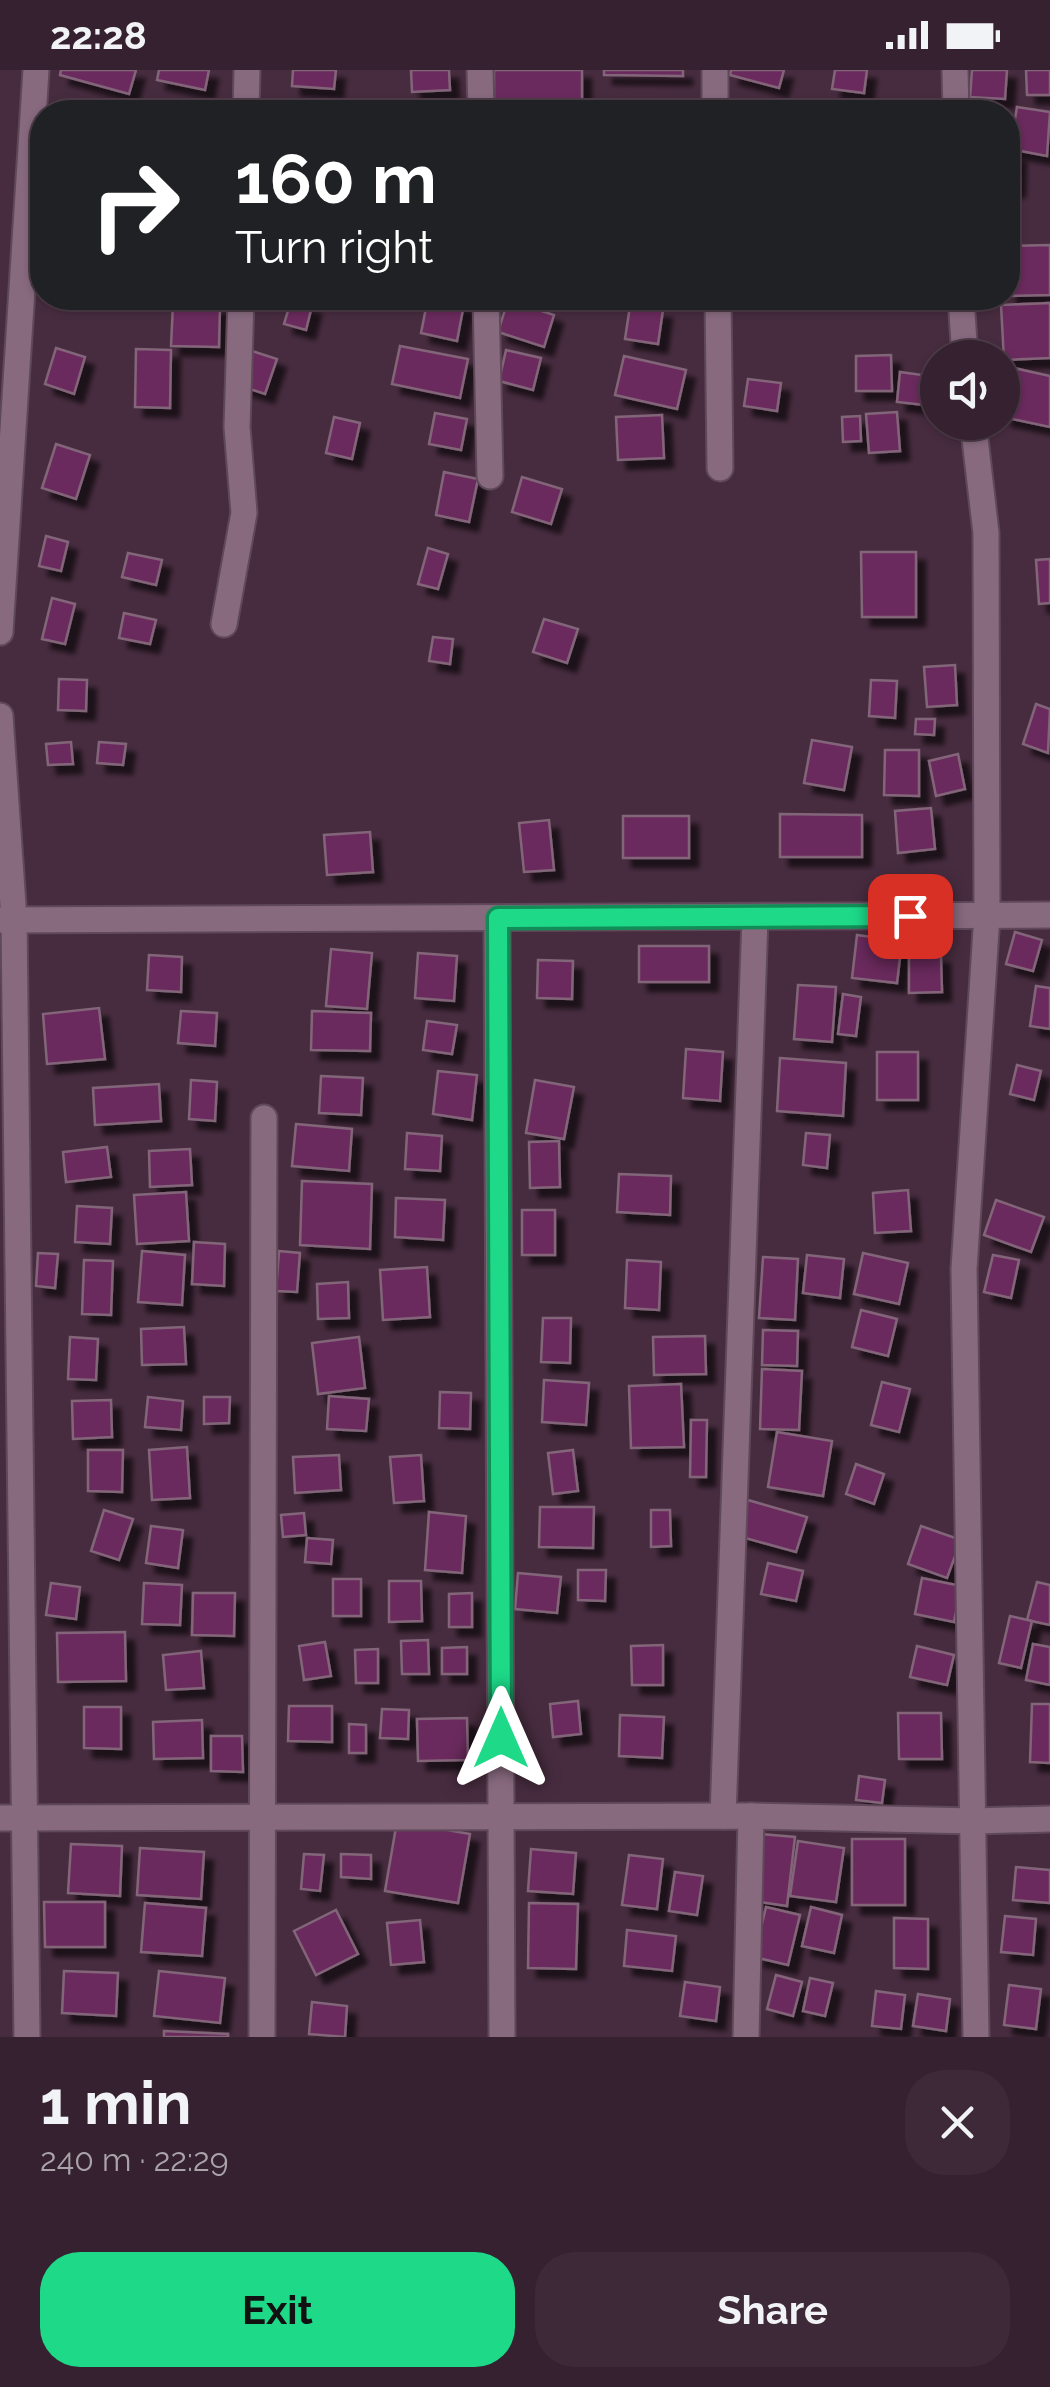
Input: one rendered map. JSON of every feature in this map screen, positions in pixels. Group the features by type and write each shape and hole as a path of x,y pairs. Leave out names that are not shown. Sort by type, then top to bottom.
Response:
{"street":[{"path":"34,100 36,70"},
{"path":"246,100 247,70"},
{"path":"480,70 481,100"},
{"path":"715,70 715,100"},
{"path":"955,70 956,100"},
{"path":"0,632 30,164"},
{"path":"224,624 244,512 237,426 241,310"},
{"path":"486,310 490,476"},
{"path":"718,310 720,468"},
{"path":"962,310 964,340"},
{"path":"975,440 986,533 988,915 964,1269 976,2037"},
{"path":"0,716 7,920 12,1818 27,2037"},
{"path":"7,920 1050,915"},
{"path":"498,918 502,2037"},
{"path":"722,1816 755,918"},
{"path":"262,2037 264,1118"},
{"path":"746,2037 750,1816"},
{"path":"12,1818 1050,1819"}],"building":[{"path":"61,70 136,70 129,94 60,75"},
{"path":"159,70 209,70 205,90 157,80"},
{"path":"293,70 336,70 334,89 292,86"},
{"path":"411,70 449,70 450,90 412,92"},
{"path":"494,70 582,70 582,100 494,100"},
{"path":"604,70 683,70 683,76 604,75"},
{"path":"731,70 784,70 779,88 730,75"},
{"path":"835,70 867,70 864,93 832,89"},
{"path":"972,70 1007,70 1005,99 970,97"},
{"path":"1026,70 1050,70 1050,95 1027,95"},
{"path":"1020,107 1050,112 1047,156 1020,151"},
{"path":"1050,245 1050,295 1020,296 1020,246"},
{"path":"1050,303 1050,358 1020,359 1020,340 1003,340 1001,310 1020,310 1020,304"},
{"path":"173,310 220,310 219,347 171,346"},
{"path":"288,310 311,310 306,330 284,324"},
{"path":"426,310 463,310 457,341 421,333"},
{"path":"505,310 539,310 554,315 544,347 498,332"},
{"path":"629,310 663,310 658,344 625,339"},
{"path":"400,346 468,359 460,398 392,384"},
{"path":"56,348 85,357 74,394 45,384"},
{"path":"136,349 171,350 170,408 135,407"},
{"path":"506,350 541,358 533,390 499,381"},
{"path":"252,351 277,359 265,394 241,386"},
{"path":"891,355 892,391 856,391 856,356"},
{"path":"624,356 686,370 677,409 615,395"},
{"path":"1020,369 1050,376 1050,427 1020,421"},
{"path":"900,372 920,375 920,404 897,402"},
{"path":"748,379 781,383 777,411 744,406"},
{"path":"897,412 900,451 869,453 866,414"},
{"path":"435,413 467,419 461,450 429,444"},
{"path":"662,415 664,458 618,460 616,417"},
{"path":"860,416 861,441 843,442 842,417"},
{"path":"334,417 360,423 352,459 326,453"},
{"path":"56,444 90,455 76,499 42,488"},
{"path":"444,472 478,479 469,522 436,515"},
{"path":"522,477 562,489 551,524 512,512"},
{"path":"46,536 68,542 61,571 39,566"},
{"path":"428,548 448,554 438,589 418,584"},
{"path":"861,552 916,552 916,617 862,617"},
{"path":"128,553 162,560 156,585 122,577"},
{"path":"1050,559 1050,603 1039,604 1036,560"},
{"path":"52,598 75,604 65,644 42,639"},
{"path":"124,613 156,620 150,644 119,638"},
{"path":"544,619 578,629 567,663 533,652"},
{"path":"433,637 453,639 450,664 429,661"},
{"path":"955,665 957,705 927,707 924,667"},
{"path":"59,679 87,680 86,711 58,710"},
{"path":"871,680 897,681 895,718 869,716"},
{"path":"1036,704 1050,709 1048,753 1023,744"},
{"path":"916,719 935,719 934,735 915,734"},
{"path":"812,740 852,747 844,790 804,783"},
{"path":"71,742 73,764 48,765 46,744"},
{"path":"99,742 126,744 123,765 97,763"},
{"path":"885,750 919,750 919,796 884,795"},
{"path":"958,754 965,789 936,796 929,761"},
{"path":"931,808 935,849 898,853 895,811"},
{"path":"780,814 862,815 862,857 780,857"},
{"path":"623,816 689,816 689,858 623,858"},
{"path":"549,820 554,870 524,872 519,823"},
{"path":"370,832 373,872 327,875 324,835"},
{"path":"1015,932 1042,940 1033,971 1006,964"},
{"path":"857,935 902,941 897,983 852,978"},
{"path":"639,946 709,946 709,982 639,982"},
{"path":"331,949 372,953 367,1009 326,1006"},
{"path":"418,953 457,956 454,1001 415,998"},
{"path":"909,954 941,955 942,992 909,993"},
{"path":"149,955 182,957 181,992 147,990"},
{"path":"538,960 573,961 572,999 537,998"},
{"path":"798,985 836,987 832,1042 794,1039"},
{"path":"1036,986 1050,988 1050,1029 1030,1026"},
{"path":"843,994 861,997 856,1036 838,1034"},
{"path":"99,1008 105,1059 47,1064 43,1014"},
{"path":"181,1011 217,1013 215,1046 178,1043"},
{"path":"312,1011 371,1013 370,1051 311,1050"},
{"path":"427,1021 457,1025 452,1054 423,1050"},
{"path":"686,1049 723,1052 720,1101 683,1098"},
{"path":"877,1052 918,1052 918,1100 877,1100"},
{"path":"780,1058 846,1063 843,1116 777,1111"},
{"path":"1017,1065 1041,1071 1034,1100 1010,1094"},
{"path":"438,1071 477,1075 472,1120 433,1114"},
{"path":"321,1076 363,1078 361,1115 319,1113"},
{"path":"191,1080 217,1082 215,1121 189,1119"},
{"path":"535,1080 574,1087 564,1139 526,1133"},
{"path":"159,1084 161,1121 95,1125 93,1088"},
{"path":"296,1124 352,1129 349,1171 292,1166"},
{"path":"407,1133 442,1136 440,1171 405,1169"},
{"path":"806,1133 830,1135 827,1168 803,1165"},
{"path":"559,1141 560,1187 530,1188 529,1142"},
{"path":"107,1147 111,1177 66,1182 63,1152"},
{"path":"190,1149 192,1185 150,1187 149,1151"},
{"path":"619,1174 671,1176 670,1215 617,1212"},
{"path":"302,1181 372,1184 370,1249 300,1245"},
{"path":"908,1190 911,1231 875,1233 873,1193"},
{"path":"186,1192 189,1241 137,1244 134,1195"},
{"path":"396,1198 445,1200 443,1240 395,1237"},
{"path":"996,1200 1044,1217 1031,1252 984,1235"},
{"path":"77,1206 112,1208 110,1244 75,1242"},
{"path":"522,1210 555,1210 555,1255 522,1255"},
{"path":"194,1242 225,1244 224,1286 192,1284"},
{"path":"142,1251 185,1255 182,1305 138,1302"},
{"path":"279,1251 300,1253 297,1292 276,1291"},
{"path":"38,1253 58,1254 55,1288 36,1286"},
{"path":"863,1253 908,1263 899,1304 854,1294"},
{"path":"807,1255 844,1259 840,1298 803,1293"},
{"path":"993,1255 1019,1260 1011,1298 984,1292"},
{"path":"763,1257 798,1259 795,1320 759,1318"},
{"path":"84,1260 113,1261 111,1315 82,1314"},
{"path":"627,1260 661,1262 659,1310 625,1308"},
{"path":"427,1267 430,1317 383,1320 380,1270"},
{"path":"348,1282 349,1318 318,1319 317,1284"},
{"path":"861,1310 897,1319 888,1356 852,1347"},
{"path":"543,1318 571,1318 570,1363 541,1362"},
{"path":"184,1327 186,1364 142,1365 141,1329"},
{"path":"763,1330 798,1331 797,1366 762,1365"},
{"path":"705,1336 706,1374 654,1375 653,1337"},
{"path":"70,1337 98,1339 96,1380 68,1379"},
{"path":"359,1337 365,1388 318,1394 312,1343"},
{"path":"762,1369 802,1371 799,1430 760,1429"},
{"path":"544,1380 589,1383 586,1425 542,1422"},
{"path":"882,1382 910,1389 899,1432 871,1425"},
{"path":"681,1384 684,1447 631,1448 629,1386"},
{"path":"440,1392 471,1393 470,1429 439,1428"},
{"path":"329,1396 369,1399 366,1431 327,1429"},
{"path":"148,1397 183,1401 181,1430 145,1427"},
{"path":"204,1397 230,1397 229,1423 204,1424"},
{"path":"111,1400 112,1437 73,1439 72,1401"},
{"path":"691,1420 707,1420 706,1477 690,1477"},
{"path":"777,1432 832,1441 823,1496 768,1487"},
{"path":"187,1447 190,1498 152,1500 149,1450"},
{"path":"88,1450 123,1450 122,1492 88,1491"},
{"path":"573,1450 578,1491 553,1494 548,1453"},
{"path":"339,1455 341,1490 295,1493 293,1457"},
{"path":"421,1455 424,1501 394,1503 390,1457"},
{"path":"856,1464 884,1474 874,1504 846,1494"},
{"path":"748,1500 807,1517 796,1552 738,1536"},
{"path":"540,1507 594,1507 593,1548 539,1547"},
{"path":"104,1510 133,1519 119,1560 91,1551"},
{"path":"651,1510 670,1510 671,1546 651,1547"},
{"path":"429,1512 466,1516 462,1573 425,1570"},
{"path":"304,1513 306,1535 283,1537 281,1515"},
{"path":"151,1526 183,1530 178,1568 146,1563"},
{"path":"921,1526 961,1540 947,1578 908,1564"},
{"path":"307,1538 333,1540 331,1564 305,1562"},
{"path":"768,1563 803,1571 796,1601 761,1594"},
{"path":"578,1570 606,1570 605,1601 578,1600"},
{"path":"518,1573 561,1577 557,1613 515,1609"},
{"path":"922,1578 961,1586 954,1622 915,1614"},
{"path":"333,1579 361,1579 361,1616 333,1616"},
{"path":"389,1581 421,1581 422,1621 389,1622"},
{"path":"1037,1582 1050,1585 1050,1625 1027,1620"},
{"path":"51,1583 80,1587 76,1619 46,1615"},
{"path":"144,1583 182,1585 180,1625 142,1624"},
{"path":"193,1593 235,1593 234,1636 192,1635"},
{"path":"472,1593 472,1627 449,1627 449,1594"},
{"path":"1010,1616 1032,1621 1021,1668 999,1663"},
{"path":"125,1632 126,1681 58,1682 57,1633"},
{"path":"428,1640 429,1674 402,1674 401,1641"},
{"path":"325,1642 331,1676 304,1680 299,1646"},
{"path":"1033,1644 1050,1647 1050,1685 1026,1680"},
{"path":"663,1645 663,1685 632,1685 631,1646"},
{"path":"917,1646 954,1655 947,1685 910,1677"},
{"path":"467,1647 467,1674 442,1674 442,1648"},
{"path":"378,1649 378,1683 356,1683 355,1650"},
{"path":"201,1651 204,1688 166,1690 163,1655"},
{"path":"578,1701 581,1734 553,1737 550,1704"},
{"path":"1032,1704 1050,1704 1050,1763 1030,1762"},
{"path":"289,1706 332,1706 332,1742 288,1741"},
{"path":"84,1707 121,1707 121,1749 84,1748"},
{"path":"382,1709 409,1710 408,1739 380,1738"},
{"path":"898,1713 941,1713 942,1759 899,1759"},
{"path":"620,1715 664,1717 662,1758 619,1756"},
{"path":"467,1718 468,1760 418,1761 417,1719"},
{"path":"202,1720 203,1758 154,1759 153,1722"},
{"path":"349,1724 366,1725 366,1753 349,1753"},
{"path":"211,1736 242,1736 243,1772 211,1771"},
{"path":"859,1776 885,1780 882,1803 856,1800"},
{"path":"397,1821 470,1834 458,1903 385,1891"},
{"path":"761,1834 795,1837 787,1906 753,1901"},
{"path":"852,1839 905,1839 905,1905 852,1905"},
{"path":"798,1841 844,1848 836,1902 790,1896"},
{"path":"71,1844 122,1846 120,1896 68,1893"},
{"path":"140,1848 204,1852 201,1899 137,1895"},
{"path":"531,1849 576,1853 573,1894 528,1891"},
{"path":"304,1854 324,1855 320,1891 301,1889"},
{"path":"341,1854 371,1855 371,1879 341,1877"},
{"path":"629,1855 663,1859 657,1909 622,1905"},
{"path":"1016,1867 1050,1870 1050,1903 1013,1900"},
{"path":"675,1872 703,1876 697,1915 669,1911"},
{"path":"44,1902 105,1902 105,1947 45,1947"},
{"path":"145,1903 206,1908 202,1956 141,1952"},
{"path":"529,1903 578,1904 576,1969 528,1968"},
{"path":"766,1907 800,1915 788,1965 754,1957"},
{"path":"811,1907 842,1915 834,1953 802,1946"},
{"path":"336,1910 358,1954 316,1975 294,1931"},
{"path":"1005,1916 1036,1919 1033,1955 1001,1952"},
{"path":"894,1918 928,1919 928,1969 894,1968"},
{"path":"420,1920 424,1962 391,1965 387,1923"},
{"path":"627,1930 676,1936 672,1971 624,1966"},
{"path":"64,1971 118,1973 116,2016 62,2013"},
{"path":"159,1971 225,1978 220,2023 154,2016"},
{"path":"776,1975 802,1982 793,2016 767,2009"},
{"path":"810,1978 833,1983 825,2016 803,2011"},
{"path":"685,1982 720,1987 716,2021 680,2016"},
{"path":"1009,1985 1041,1989 1036,2029 1004,2025"},
{"path":"876,1991 905,1995 901,2029 872,2026"},
{"path":"918,1994 950,1999 946,2031 913,2026"},
{"path":"312,2002 347,2006 345,2037 309,2034"},
{"path":"164,2031 228,2034 228,2037 164,2037"}],"route":[{"path":"501,1738 498,918 910,916"}]}
